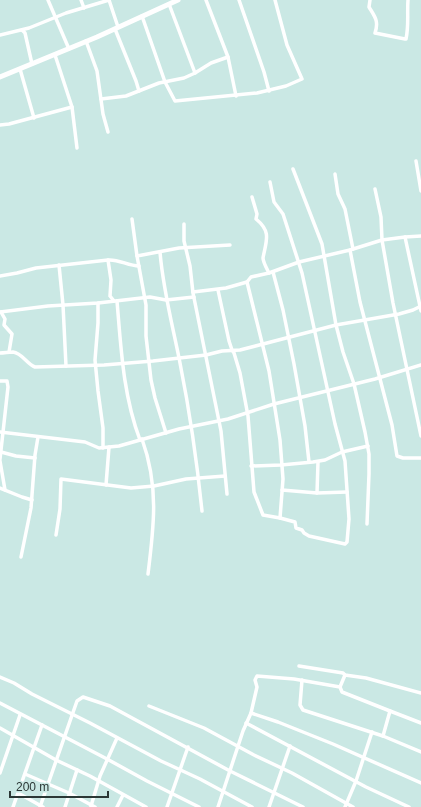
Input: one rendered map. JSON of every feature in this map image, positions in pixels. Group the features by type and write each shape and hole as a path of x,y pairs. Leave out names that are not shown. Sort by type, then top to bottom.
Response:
{"street":[{"path":"48,0 69,49"},
{"path":"81,0 84,8"},
{"path":"0,35 24,31 55,17 109,0 139,91"},
{"path":"0,77 117,28 176,0"},
{"path":"206,0 228,57 236,96"},
{"path":"239,0 264,72 268,90"},
{"path":"142,16 165,82 175,101 257,94 286,86 302,79 287,45 275,0"},
{"path":"370,0 369,7 374,12 377,22 375,33 377,35 405,40 407,33 408,0"},
{"path":"168,4 195,73"},
{"path":"24,31 32,64"},
{"path":"86,41 97,71 108,132"},
{"path":"55,55 72,107 77,148"},
{"path":"101,99 126,96 165,82 180,79 195,73 211,63 228,57"},
{"path":"20,69 34,118"},
{"path":"0,125 34,118 72,107"},
{"path":"416,161 421,191"},
{"path":"293,169 320,238 336,325 354,384 368,446 369,474 367,524"},
{"path":"335,174 338,194 345,209 357,287 392,425 398,457 421,458"},
{"path":"218,290 232,350 240,373 248,412 254,492 262,514 264,516 294,521 296,528 302,530 309,536 347,544 348,525 346,469 299,262 283,214 274,202 270,182"},
{"path":"375,189 381,217 382,240 395,315 421,436"},
{"path":"252,198 256,220 262,224 266,232 265,254 263,260 271,272 283,310 305,426 309,462"},
{"path":"132,219 147,310 146,336 151,380 166,432"},
{"path":"184,224 184,241 190,266 191,284 223,445 227,494"},
{"path":"193,292 218,290 247,282 251,277 299,262 351,250 382,240 421,236"},
{"path":"0,353 9,352 20,354 30,365 35,366 96,365 206,355 240,350 336,325 395,315 421,308 405,237"},
{"path":"137,256 167,250 230,245"},
{"path":"160,252 166,300 179,357 191,426 199,478 202,511"},
{"path":"0,276 36,268 108,260 116,260 125,264 139,266"},
{"path":"108,260 111,280 110,296 115,301 122,363 129,401 154,486 154,513 148,574"},
{"path":"59,265 63,305 66,366"},
{"path":"247,282 262,344 280,440 283,479 280,518"},
{"path":"100,303 110,296"},
{"path":"9,352 12,334 4,325 5,319 0,312 150,297 166,300 194,297"},
{"path":"100,303 96,365 103,428 103,448"},
{"path":"1,432 85,442 95,447 103,448 141,440 299,397 380,378 421,365"},
{"path":"0,381 7,381 6,412 1,432 0,460 5,490"},
{"path":"21,557 32,500 38,437"},
{"path":"251,466 318,462 342,452 368,446"},
{"path":"106,485 109,447"},
{"path":"1,452 16,456 35,458"},
{"path":"317,493 318,462"},
{"path":"56,535 61,505 60,480 131,488 154,486 173,481 225,476"},
{"path":"0,488 32,500"},
{"path":"282,490 317,493 347,492"},
{"path":"299,666 366,678 421,694"},
{"path":"345,675 340,687 342,692 421,722"},
{"path":"218,807 238,746 251,713 257,687 255,680 256,676 302,680 340,687"},
{"path":"0,677 252,807"},
{"path":"302,680 301,708 383,736 421,752"},
{"path":"18,793 41,807 47,784 77,701 79,698 86,698 110,706 230,771 303,807"},
{"path":"0,703 199,807"},
{"path":"149,706 204,728 282,768 346,805 353,807"},
{"path":"383,736 390,711"},
{"path":"251,713 297,729 364,756 421,783"},
{"path":"0,773 20,714"},
{"path":"246,724 409,807"},
{"path":"13,807 42,725"},
{"path":"0,728 33,748 99,781 146,807"},
{"path":"346,805 356,781 372,732"},
{"path":"25,774 69,793 92,806 107,758 117,738"},
{"path":"269,807 290,746"},
{"path":"167,807 188,747"},
{"path":"0,758 5,760"},
{"path":"65,807 77,770"},
{"path":"118,807 123,795"}]}
